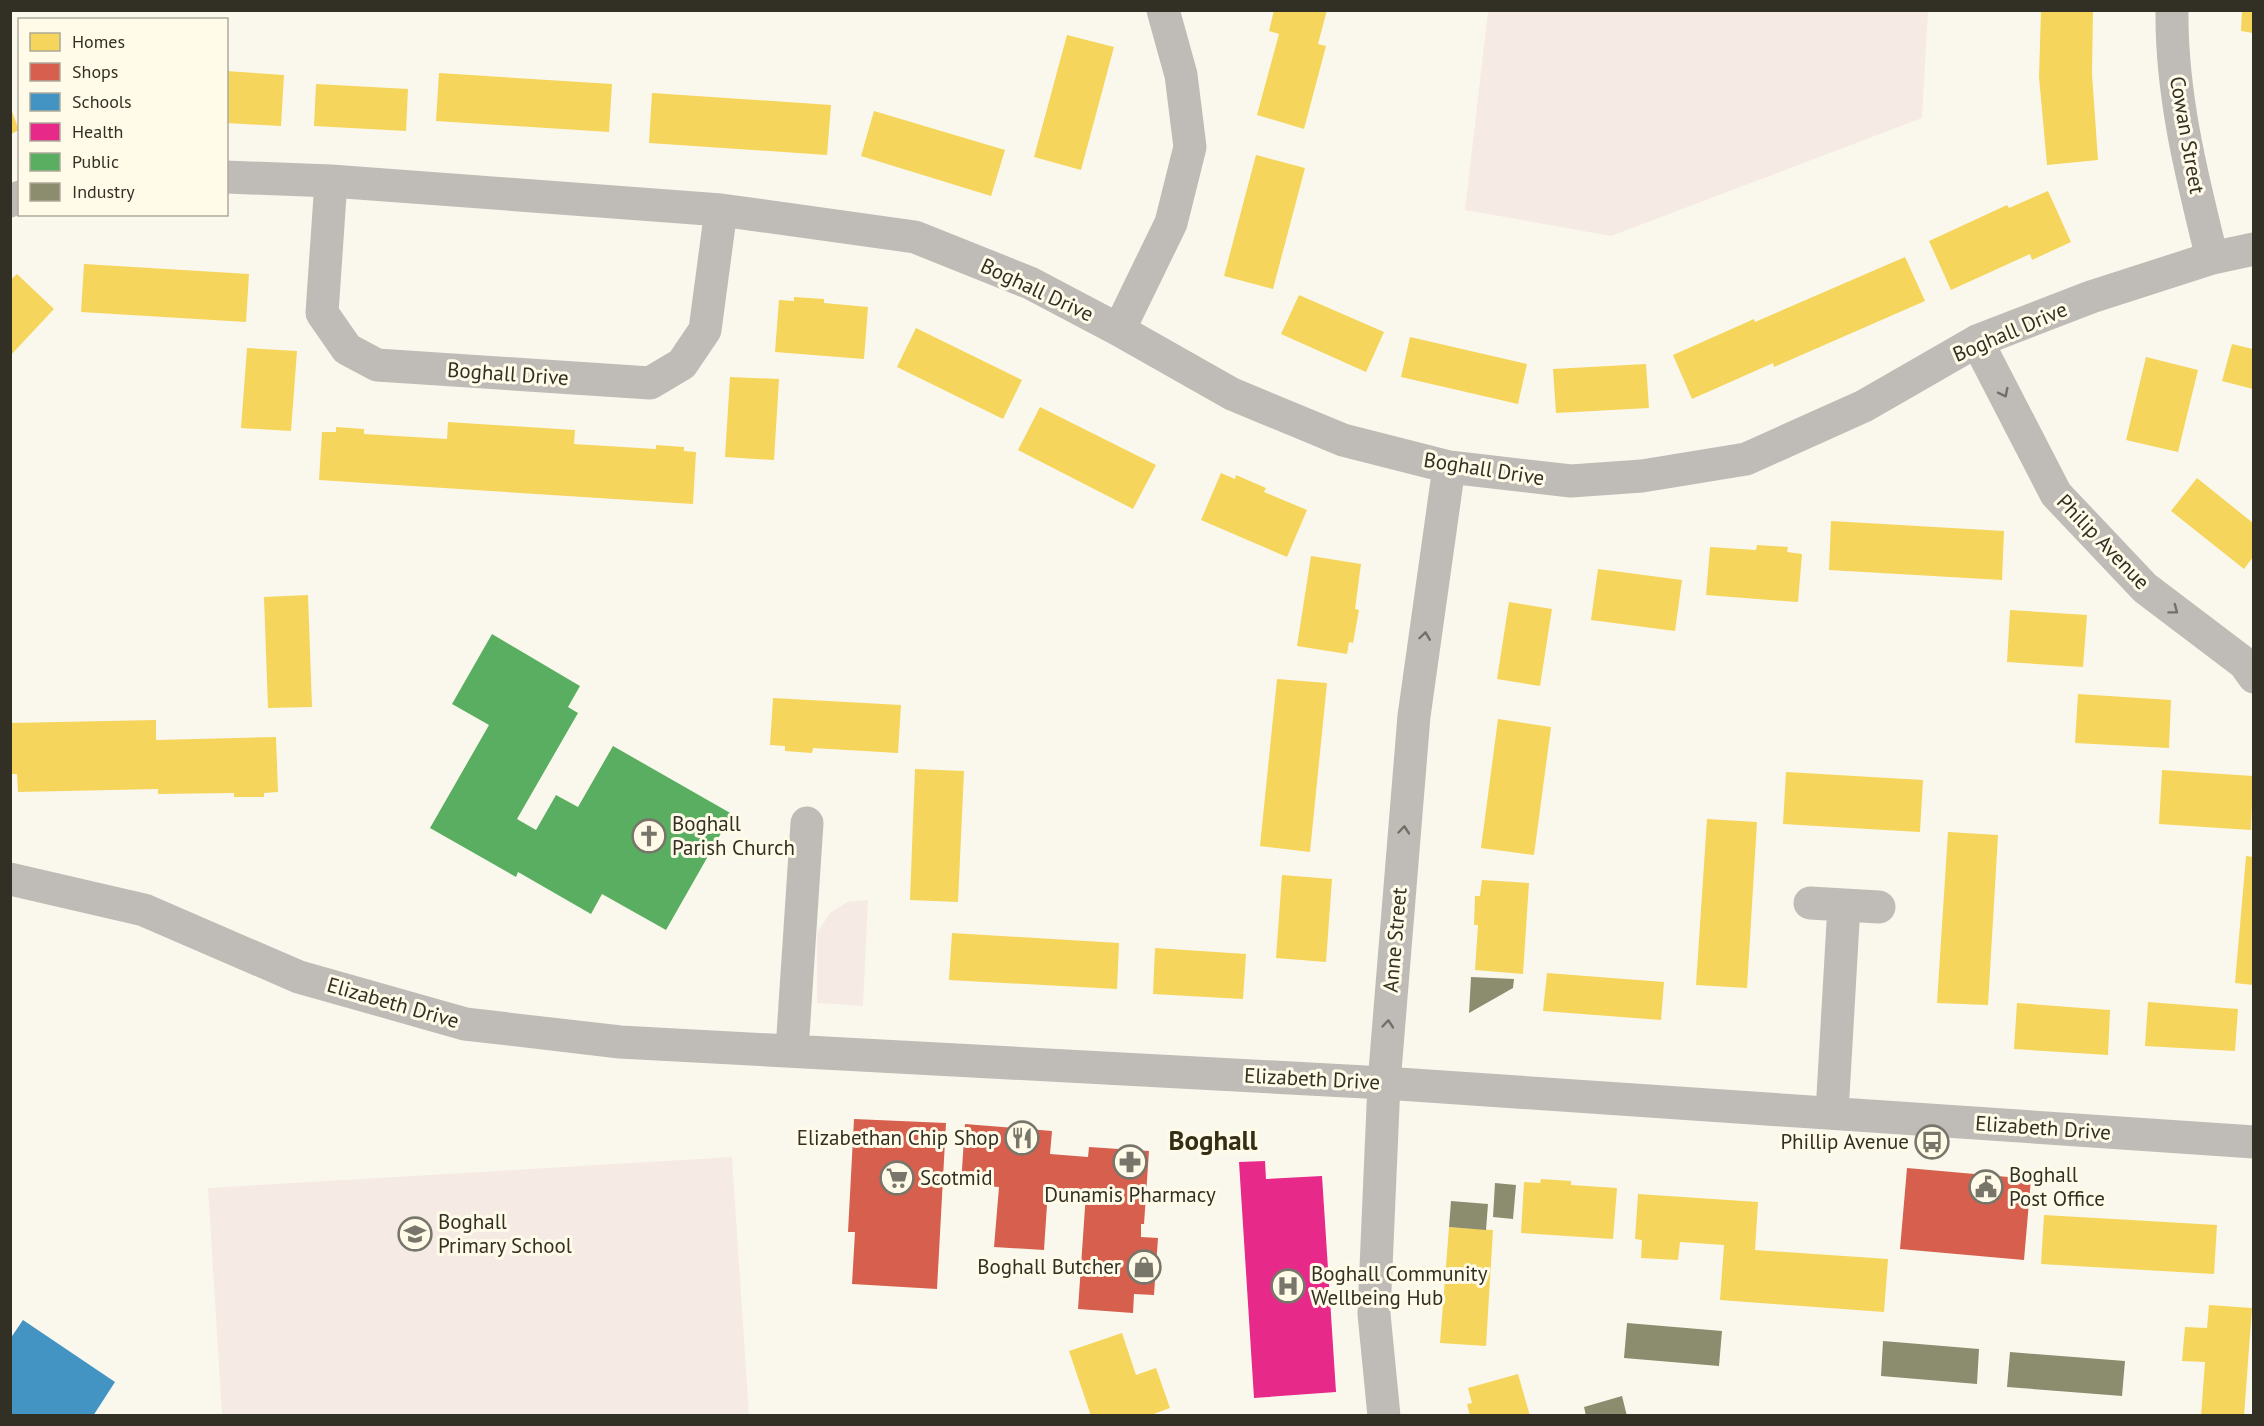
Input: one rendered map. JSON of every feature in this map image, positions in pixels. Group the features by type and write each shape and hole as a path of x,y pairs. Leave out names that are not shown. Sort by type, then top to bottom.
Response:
{"street":[{"path":"1119,330 1171,223 1190,147 1181,75 1162,10"},
{"name":"Cowan Street","path":"2172,10 2172,45 2186,150 2212,258"},
{"name":"Boghall Drive","path":"228,177 331,181 721,210 915,237 1030,283 1242,399 1343,440 1449,467 1571,481 1642,476 1746,459 1864,406 1977,341 2091,297 2212,258 2253,249"},
{"name":"Boghall Drive","path":"331,181 322,313 347,349 377,365 650,383 682,364 705,330 721,210"},
{"name":"Philip Avenue","path":"1977,341 2056,494 2145,588 2244,663 2253,677"},
{"name":"Anne Street","path":"1384,1416 1374,1314 1384,1083 1414,716 1449,467"},
{"path":"792,1050 807,823"},
{"name":"Elizabeth Drive","path":"10,879 144,910 299,977 465,1024 620,1042 1384,1083 2253,1142"},
{"path":"1810,903 1879,907"},
{"path":"1832,1113 1844,905"}],"shaded area":[{"path":"1488,11 1928,11 1922,118 1611,236 1465,210"},
{"path":"868,900 863,1006 817,1003 817,933 830,913 847,902"},
{"path":"732,1157 749,1415 222,1415 208,1188"}],"building: Homes":[{"path":"1274,10 1327,10 1318,44 1326,46 1304,129 1257,115 1279,34 1269,31"},
{"path":"2041,10 2093,10 2092,74 2098,160 2047,165 2039,77"},
{"path":"2242,10 2253,10 2253,33 2241,31"},
{"path":"1067,35 1114,47 1081,170 1034,157"},
{"path":"228,71 284,75 281,126 228,123"},
{"path":"439,73 612,84 609,132 436,121"},
{"path":"316,84 408,89 406,131 314,126"},
{"path":"652,93 831,105 827,155 649,143"},
{"path":"11,109 18,130 11,134"},
{"path":"874,111 1005,150 991,196 861,156"},
{"path":"1256,155 1305,168 1273,289 1224,276"},
{"path":"2048,191 2071,242 2032,260 2030,254 1951,290 1929,241 2007,205 2009,208"},
{"path":"1905,257 1925,301 1774,367 1773,363 1692,399 1673,355"},
{"path":"84,264 249,274 246,322 81,312"},
{"path":"17,274 54,309 10,356 10,280"},
{"path":"1299,295 1384,332 1366,372 1281,334"},
{"path":"794,297 824,299 824,303 868,307 864,359 775,352 779,300 794,301"},
{"path":"916,328 1022,380 1003,419 897,367"},
{"path":"1410,337 1527,364 1518,404 1401,377"},
{"path":"2232,344 2253,349 2253,389 2222,381"},
{"path":"247,348 297,351 291,431 241,428"},
{"path":"2146,357 2198,370 2178,452 2126,440"},
{"path":"1646,364 1649,408 1556,413 1553,369"},
{"path":"730,377 779,379 774,460 725,457"},
{"path":"1040,407 1156,465 1133,509 1018,450"},
{"path":"448,422 575,430 574,444 656,449 656,445 684,447 684,451 696,452 693,504 319,480 322,432 336,432 336,427 364,429 364,434 447,439"},
{"path":"1221,473 1235,479 1236,475 1266,488 1264,492 1307,510 1287,557 1201,520"},
{"path":"2197,478 2253,523 2253,557 2244,569 2171,511"},
{"path":"1831,521 2004,531 2002,580 1829,570"},
{"path":"1757,545 1788,547 1787,552 1802,554 1798,602 1706,595 1710,547 1756,550"},
{"path":"1311,556 1361,564 1355,609 1359,610 1353,643 1349,642 1347,654 1297,646"},
{"path":"1598,569 1682,580 1675,631 1591,620"},
{"path":"308,595 312,707 268,708 264,597"},
{"path":"1509,602 1552,609 1540,686 1497,679"},
{"path":"2010,610 2087,615 2083,667 2007,662"},
{"path":"1277,679 1327,683 1310,852 1260,846"},
{"path":"2078,694 2171,700 2169,748 2075,743"},
{"path":"773,698 901,705 898,753 813,748 812,753 785,751 785,746 770,745"},
{"path":"1498,719 1551,727 1534,855 1481,848"},
{"path":"156,720 156,740 276,737 278,792 264,793 264,797 234,797 234,793 158,794 158,789 18,792 17,774 10,774 10,723"},
{"path":"915,769 964,771 958,902 910,900"},
{"path":"2162,770 2253,776 2251,830 2159,824"},
{"path":"1786,772 1923,780 1920,832 1783,824"},
{"path":"1707,819 1757,822 1747,988 1696,985"},
{"path":"1948,832 1998,835 1988,1005 1937,1003"},
{"path":"2246,856 2253,857 2253,985 2235,983"},
{"path":"1282,875 1332,879 1326,962 1276,958"},
{"path":"1482,880 1529,883 1523,974 1475,970 1478,925 1474,925 1475,896 1480,896"},
{"path":"952,933 1119,943 1117,989 949,980"},
{"path":"1155,948 1246,954 1243,999 1153,994"},
{"path":"1547,973 1664,982 1661,1020 1543,1011"},
{"path":"2148,1002 2238,1009 2235,1051 2145,1046"},
{"path":"2017,1003 2110,1010 2108,1055 2014,1049"},
{"path":"1541,1179 1571,1181 1571,1185 1617,1188 1613,1239 1521,1233 1524,1182 1540,1183"},
{"path":"1638,1194 1758,1202 1755,1250 1888,1259 1884,1312 1720,1300 1724,1245 1680,1242 1678,1260 1641,1258 1642,1240 1635,1239"},
{"path":"2044,1215 2217,1225 2214,1274 2041,1264"},
{"path":"1449,1227 1493,1230 1486,1346 1440,1343"},
{"path":"2209,1305 2252,1308 2244,1416 2201,1416 2205,1362 2182,1361 2185,1327 2207,1328"},
{"path":"1122,1333 1136,1375 1156,1368 1170,1408 1148,1416 1091,1416 1069,1351"},
{"path":"1518,1374 1530,1416 1470,1416 1467,1404 1472,1403 1468,1388"}],"building: Shops":[{"name":"Scotmid","path":"854,1119 946,1123 937,1289 852,1284 855,1232 848,1232"},
{"path":"965,1124 1052,1131 1050,1154 1088,1157 1089,1147 1149,1151 1141,1237 1158,1238 1154,1295 1134,1294 1133,1313 1078,1309 1086,1193 1048,1190 1044,1250 994,1247 999,1187 961,1184"},
{"path":"1907,1168 2031,1179 2024,1260 1900,1249"}],"building: Schools":[{"path":"23,1320 115,1382 93,1416 10,1416 10,1339"}],"building: Health":[{"name":"Boghall Community Wellbeing Hub","path":"1265,1161 1266,1179 1322,1176 1336,1392 1254,1398 1239,1162"}],"building: Public":[{"path":"492,634 580,686 568,707 578,713 517,819 536,830 556,795 578,807 613,746 732,814 666,930 602,894 591,914 518,872 516,877 430,828 489,725 452,704"}],"building: Industry":[{"path":"1471,977 1514,979 1513,988 1469,1013"},
{"path":"1495,1183 1516,1185 1513,1219 1493,1217"},
{"path":"1451,1201 1488,1204 1486,1230 1449,1227"},
{"path":"1627,1323 1722,1331 1719,1366 1624,1358"},
{"path":"1883,1341 1979,1349 1977,1384 1881,1376"},
{"path":"2010,1352 2125,1361 2122,1396 2007,1387"},
{"path":"1622,1396 1627,1416 1586,1416 1584,1407"}],"place":[{"name":"Boghall Parish Church","path":"649,836"},
{"name":"Elizabethan Chip Shop","path":"1022,1138"},
{"name":"Phillip Avenue","path":"1932,1142"},
{"name":"Dunamis Pharmacy","path":"1130,1162"},
{"name":"Scotmid","path":"897,1178"},
{"name":"Boghall Post Office","path":"1986,1187"},
{"name":"Boghall Primary School","path":"415,1234"},
{"name":"Boghall Butcher","path":"1144,1267"},
{"name":"Boghall Community Wellbeing Hub","path":"1288,1286"}],"district":[{"name":"Boghall","path":"1213,1141"}]}
